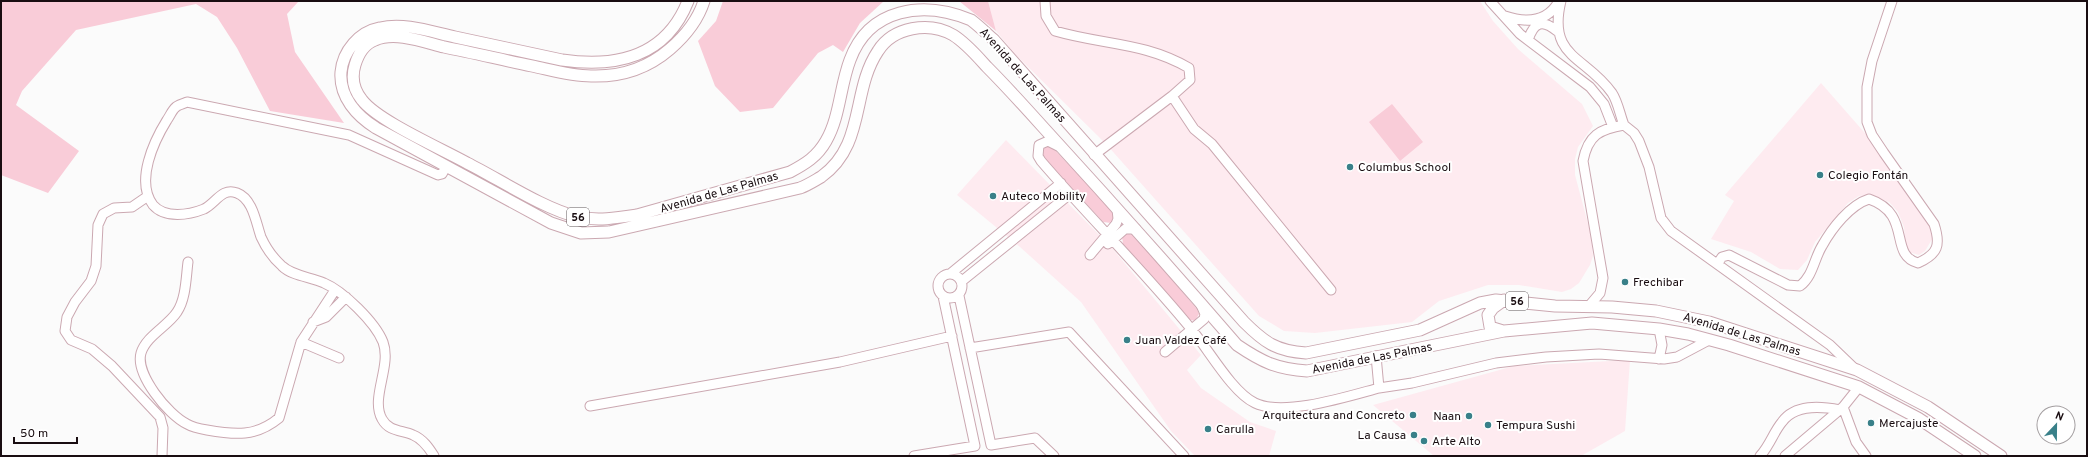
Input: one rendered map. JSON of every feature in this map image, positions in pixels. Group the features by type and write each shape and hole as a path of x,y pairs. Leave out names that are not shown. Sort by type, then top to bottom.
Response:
{"main road":[{"name":"Avenida de Las Palmas","path":"688,1 678,20 660,40 642,53 615,62 582,63 414,28 381,27 367,32 357,39 348,50 343,63 342,83 348,101 364,120 446,167 551,223 567,229 590,234 624,230 805,186 827,172 844,152 854,126 872,62 881,45 893,36 904,31 932,28 942,31 962,42 1066,151 1237,345 1261,361 1275,367 1288,370 1307,371 1504,331 1592,324 1659,329 1710,340 1849,400 1918,418 1975,456"},
{"name":"Avenida de Las Palmas","path":"704,1 695,22 674,46 652,62 624,73 606,76 571,75 399,37 375,40 361,50 354,67 352,80 362,101 388,121 537,199 578,217 603,220 637,215 790,172 809,163 820,150 832,130 846,70 863,33 891,11 915,5 927,6 956,13 979,26 994,40 1094,155 1244,322 1271,346 1283,350 1306,353 1420,330 1480,303 1505,300 1555,306 1620,307 1684,316 1748,334 1857,370 1928,407 2001,456"},
{"path":"1504,331 1493,328 1488,322 1488,315 1493,308 1505,300"}],"street":[{"path":"1045,1 1046,16 1055,31 1077,38 1140,48 1170,58 1189,68 1190,80 1172,96 1094,155"},
{"path":"1490,1 1528,40 1590,88 1604,104 1613,127"},
{"path":"1503,16 1518,20 1536,20 1556,8 1560,1"},
{"path":"1560,1 1557,18 1557,31 1566,50 1598,78 1613,94 1624,125 1634,133 1644,152 1661,218 1679,239 1718,263 1830,345 1857,370"},
{"path":"1718,263 1722,257 1728,256 1788,285 1800,286 1805,282 1822,246 1836,226 1862,201 1869,199 1886,206 1893,214 1899,228 1903,252 1911,261 1918,263 1933,255 1938,245 1938,234 1934,224 1884,154 1872,135 1867,122 1867,87 1872,61 1892,1"},
{"path":"1528,40 1531,32 1537,24 1543,23 1557,31"},
{"path":"1172,96 1194,128 1212,144 1331,290"},
{"path":"434,456 424,442 413,435 390,428 382,419 378,405 385,358 383,342 374,327 346,297 336,290 324,283 283,268 271,255 247,200 237,193 227,192 219,195 204,208 186,214 172,215 162,212 153,205 148,196 146,182 147,163 152,148 176,107 187,102 349,135 438,175 442,174 446,167"},
{"path":"1589,306 1600,293 1603,278 1583,161 1585,149 1590,140 1604,128 1624,125"},
{"path":"1066,151 1048,141 1039,145 1037,150 1041,161 1192,330 1232,384 1254,403 1267,407 1295,406 1328,401 1379,388 1412,383 1496,363 1546,357 1599,354 1659,359 1678,356 1710,340"},
{"path":"959,296 949,299 943,296 938,290 938,282 943,276 950,274 1061,183"},
{"path":"962,281 1070,194"},
{"path":"148,196 132,207 114,208 103,214 98,225 96,266 93,276 86,289 75,302 67,317 65,331 71,340 92,349 112,366 160,417 163,428 162,456"},
{"path":"1092,257 1109,238 1118,219 1117,209"},
{"path":"1109,238 1125,229 1136,229"},
{"path":"188,262 182,300 178,311 146,344 141,352 140,362 144,376 159,398 186,424 205,430 228,433 259,431 270,426 279,418 284,407 296,356 301,342 313,322 336,290"},
{"path":"950,274 957,276 962,281 963,287 959,296 991,446 1035,438 1054,456"},
{"path":"914,456 975,446 943,296"},
{"path":"313,322 326,317 346,297"},
{"path":"1165,352 1204,319 1205,314 1201,303"},
{"path":"1659,329 1662,345 1659,359"},
{"path":"970,348 1069,332 1184,456"},
{"path":"590,406 840,362 952,336"},
{"path":"301,342 339,358"},
{"path":"1376,356 1379,388"},
{"path":"1760,456 1772,440 1781,422 1789,414 1812,407 1849,400"},
{"path":"1785,456 1849,400"},
{"path":"1849,400 1856,442 1866,456"}],"shaded area":[{"path":"1,1 299,1 287,14 295,52 344,123 270,111 237,48 217,17 196,4 76,30 22,91 16,105 79,151 48,193 1,175"},
{"path":"723,1 884,1 860,23 843,52 833,45 818,53 773,108 740,112 715,86 698,41 716,21"},
{"path":"959,1 988,1 996,31"},
{"name":"Columbus School","path":"988,1 1480,1 1493,21 1518,49 1582,104 1593,126 1578,147 1575,159 1575,175 1591,235 1593,256 1590,265 1579,283 1571,289 1562,292 1519,285 1488,285 1439,301 1412,322 1315,333 1284,331 1259,316 1106,144 1015,54 996,31"},
{"name":"Colegio Fontán","path":"1821,83 1885,156 1930,218 1934,236 1925,251 1919,255 1909,252 1905,241 1904,227 1898,212 1889,202 1870,195 1859,196 1848,203 1815,242 1807,260 1798,270 1780,269 1751,252 1711,239 1734,201 1725,195"},
{"path":"1392,104 1423,142 1400,161 1369,122"},
{"path":"1006,140 1112,248 1201,355 1187,370 1201,388 1250,422 1276,431 1269,456 1195,456 1171,431 1081,302 1020,247 957,195"},
{"path":"1045,145 1052,147 1112,210 1114,219 1111,223 1103,222 1042,156 1041,148"},
{"path":"1126,233 1134,235 1197,309 1199,314 1195,321 1187,319 1123,244 1122,236"},
{"path":"1630,360 1625,431 1581,456 1434,456 1373,405 1514,366"}],"place":[{"name":"Columbus School","path":"1350,167"},
{"name":"Colegio Fontán","path":"1820,175"},
{"name":"Auteco Mobility","path":"993,196"},
{"name":"Frechibar","path":"1625,282"},
{"name":"Juan Valdez Café","path":"1127,340"},
{"name":"Arquitectura and Concreto","path":"1413,415"},
{"name":"Naan","path":"1469,416"},
{"name":"Mercajuste","path":"1871,423"},
{"name":"Tempura Sushi","path":"1488,425"},
{"name":"Carulla","path":"1208,429"},
{"name":"La Causa","path":"1414,435"},
{"name":"Arte Alto","path":"1424,441"}]}
